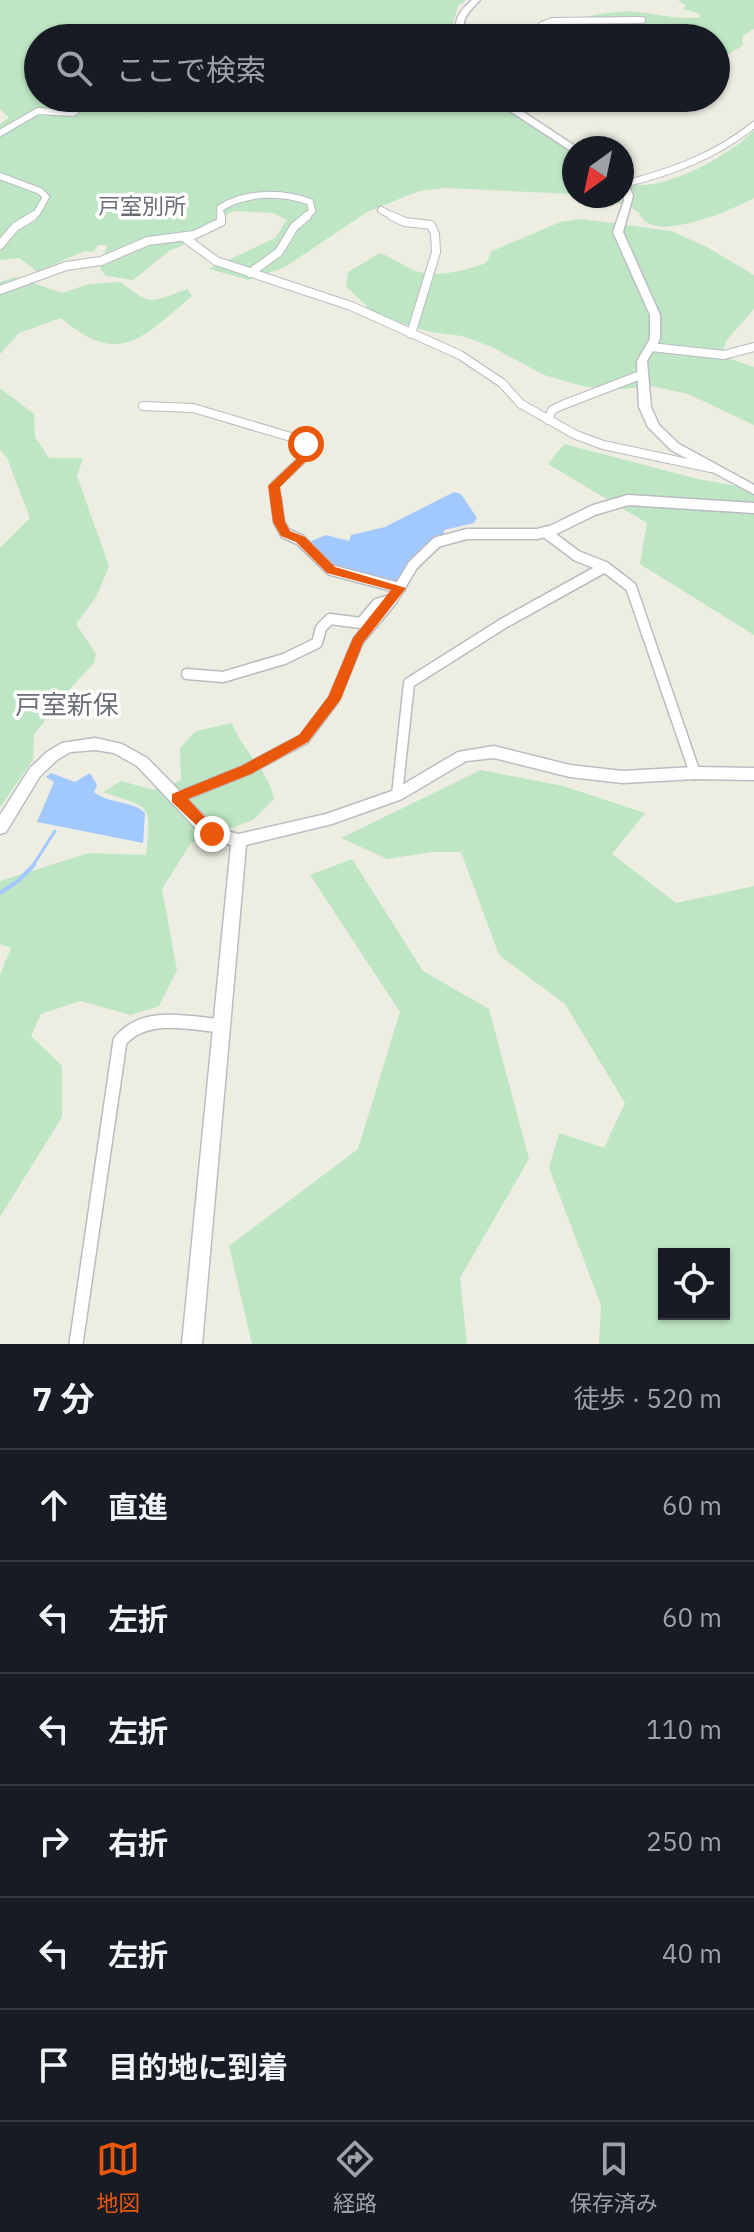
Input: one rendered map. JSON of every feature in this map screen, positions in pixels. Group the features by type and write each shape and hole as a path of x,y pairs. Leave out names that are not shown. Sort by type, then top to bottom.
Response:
{"street":[{"path":"459,24 460,16 476,0"},
{"path":"544,24 552,21 642,20"},
{"path":"0,133 36,112"},
{"path":"518,112 562,141"},
{"path":"634,180 674,171 731,145 754,125"},
{"path":"0,176 40,191 46,197 37,213 15,227 0,245"},
{"path":"0,290 66,266 101,261 148,241 168,236 185,238 213,227 222,218 220,208 240,198 256,196 306,199 310,202 312,211 294,227 279,252 250,273"},
{"path":"629,208 619,221 618,232 655,315 657,328 651,347 642,361 645,407 654,427 675,447 754,490"},
{"path":"381,210 405,222 431,225 437,238 434,262 421,292 411,334"},
{"path":"185,238 216,261 351,306 453,352 484,370 521,404 603,445 711,468"},
{"path":"651,347 724,355 754,347"},
{"path":"548,420 552,410 560,406 643,374"},
{"path":"143,406 193,408 301,440 311,451 274,486 279,522 285,533 300,540 331,570 400,588"},
{"path":"177,798 246,770 304,739 334,699 358,641 392,600 413,565 429,547 450,537 545,532 567,526 612,503 628,500 754,508"},
{"path":"545,532 577,556 605,567 631,587 695,773"},
{"path":"397,795 409,683 504,623 605,567"},
{"path":"187,674 223,677 284,659 317,643 321,628 330,619 361,623 377,604 392,600"},
{"path":"0,828 35,772 67,747 95,744 117,748 142,762 212,834 239,840 327,820 397,795 463,756 494,752 570,771 610,776 754,774"},
{"path":"192,1344 239,840"},
{"path":"76,1344 120,1041 125,1032 141,1023 222,1026"}],"green space":[{"path":"0,0 466,0 458,6 453,24 24,24 24,112 518,112 562,146 562,193 445,188 419,191 367,212 285,267 249,280 209,269 275,238 287,220 274,213 233,211 219,219 204,236 169,251 133,280 106,276 100,269 107,245 98,245 93,252 84,251 37,272 19,258 0,260 0,124 9,118 0,109"},
{"path":"678,0 754,0 754,29 742,36 743,45 730,54 730,24 573,24 578,18 607,13 700,17 699,13 682,9 686,6"},
{"path":"754,131 754,198 716,215 669,226 646,222 631,208 634,208 634,185 673,179 710,162"},
{"path":"582,219 671,231 705,246 754,275 754,309 726,341 722,356 754,367 754,425 688,394 651,386 613,390 582,386 544,375 492,347 462,336 431,332 370,314 366,305 346,287 348,272 380,253 418,272 448,273 486,263 492,251 560,222"},
{"path":"15,277 62,293 89,284 120,282 152,300 187,289 192,296 159,324 130,342 99,342 61,318 19,333 0,354 0,282"},
{"path":"0,388 34,414 35,437 49,458 83,458 77,476 109,566 96,597 76,624 96,654 94,663 64,695 34,735 33,760 0,807 0,548 30,518 7,458 0,450"},
{"path":"564,444 698,479 754,489 754,635 640,564 647,523 548,464"},
{"path":"232,723 266,778 274,799 253,820 191,843 162,889 177,970 159,1006 131,1015 80,1001 41,1014 31,1036 62,1066 62,1117 0,1217 0,975 11,948 0,944 0,881 89,853 146,855 149,825 145,810 103,792 121,781 154,790 181,780 180,748 196,731"},
{"path":"481,770 563,786 645,813 612,854 676,903 754,886 754,1344 599,1344 601,1305 549,1168 559,1133 604,1148 625,1103 565,1004 499,955 461,852 432,852 387,859 341,838"},
{"path":"352,859 423,971 489,1009 529,1159 460,1278 467,1344 252,1344 229,1246 358,1149 400,1012 310,875"}],"water":[{"path":"454,492 461,494 477,518 474,523 444,530 444,535 422,548 410,560 400,583 332,565 311,541 326,535 349,541 351,535 385,527"},
{"path":"51,773 75,782 90,773 97,785 94,792 145,813 143,843 37,822 54,782 46,777"}],"waterway":[{"path":"32,867 55,831"},
{"path":"0,893 32,867"}],"district":[{"name":"戸室別所","path":"142,206"},
{"name":"戸室新保","path":"67,705"}],"route":[{"path":"212,834 177,798 246,770 304,739 334,699 358,641 400,588 331,570 300,540 285,533 279,522 274,486 311,451 306,444"}]}
